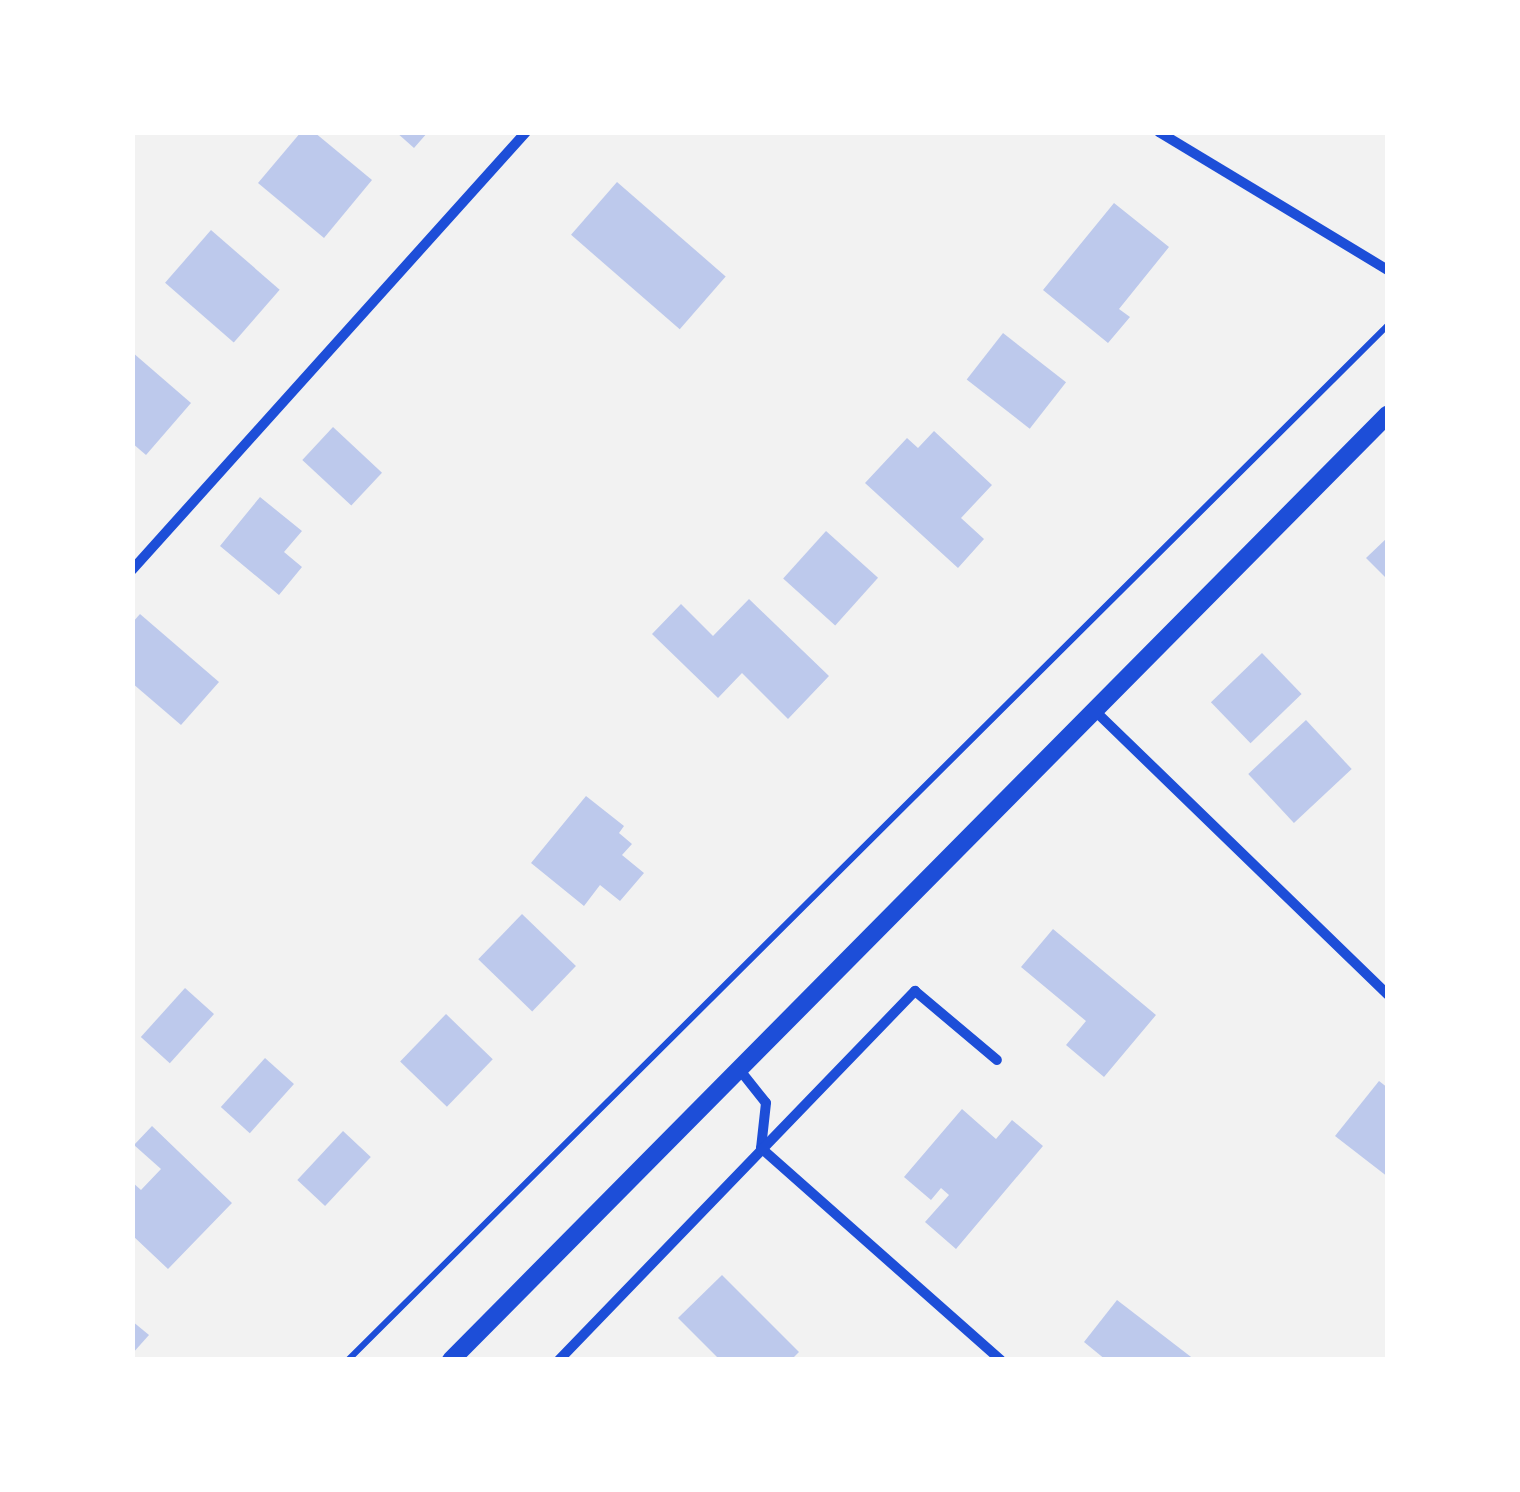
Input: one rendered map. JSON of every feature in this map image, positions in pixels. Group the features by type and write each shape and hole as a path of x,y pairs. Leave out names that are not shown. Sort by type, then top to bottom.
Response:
{"street":[{"path":"132,570 526,132"},
{"path":"1159,132 1388,270"},
{"path":"451,1360 736,1066 1388,414"},
{"path":"1092,708 1388,996"},
{"path":"559,1360 915,991 997,1060"},
{"path":"736,1066 766,1103 760,1148"},
{"path":"760,1148 1001,1360"}],"path":[{"path":"348,1360 1388,325"}],"building":[{"path":"301,132 314,132 372,180 324,238 258,183"},
{"path":"396,132 428,132 414,148"},
{"path":"617,182 726,276 680,329 571,235"},
{"path":"1114,203 1169,247 1119,309 1130,317 1108,343 1043,290"},
{"path":"211,230 280,290 234,343 165,283"},
{"path":"1003,333 1066,382 1030,429 967,379"},
{"path":"132,352 191,403 146,455 132,443"},
{"path":"333,427 382,473 351,506 302,460"},
{"path":"934,431 992,485 961,518 984,539 958,568 865,483 907,438 918,448"},
{"path":"260,497 302,531 284,552 302,567 279,595 220,546"},
{"path":"826,531 878,578 835,625 783,579"},
{"path":"1388,537 1388,580 1366,558"},
{"path":"749,599 829,676 788,719 742,673 718,698 652,634 681,604 713,636"},
{"path":"140,614 219,682 181,725 132,683 132,623"},
{"path":"1262,653 1302,694 1251,743 1211,702"},
{"path":"1306,720 1352,769 1294,823 1248,774"},
{"path":"586,796 624,826 619,833 632,844 622,855 644,873 620,901 600,885 584,906 531,863"},
{"path":"522,914 576,966 532,1011 478,959"},
{"path":"1053,929 1156,1015 1104,1077 1066,1045 1086,1021 1021,967"},
{"path":"185,988 214,1014 170,1063 141,1037"},
{"path":"446,1014 493,1059 447,1107 400,1061"},
{"path":"265,1058 294,1084 250,1133 221,1107"},
{"path":"1379,1081 1388,1088 1388,1177 1335,1136"},
{"path":"962,1109 996,1139 1012,1120 1043,1146 956,1249 925,1222 949,1195 941,1188 931,1200 904,1177"},
{"path":"152,1126 232,1203 168,1269 132,1235 132,1182 141,1190 161,1169 134,1145"},
{"path":"343,1131 371,1157 325,1206 297,1180"},
{"path":"722,1275 799,1352 791,1360 720,1360 678,1318"},
{"path":"1117,1300 1195,1360 1106,1360 1084,1342"},
{"path":"132,1321 149,1335 132,1354"}]}
